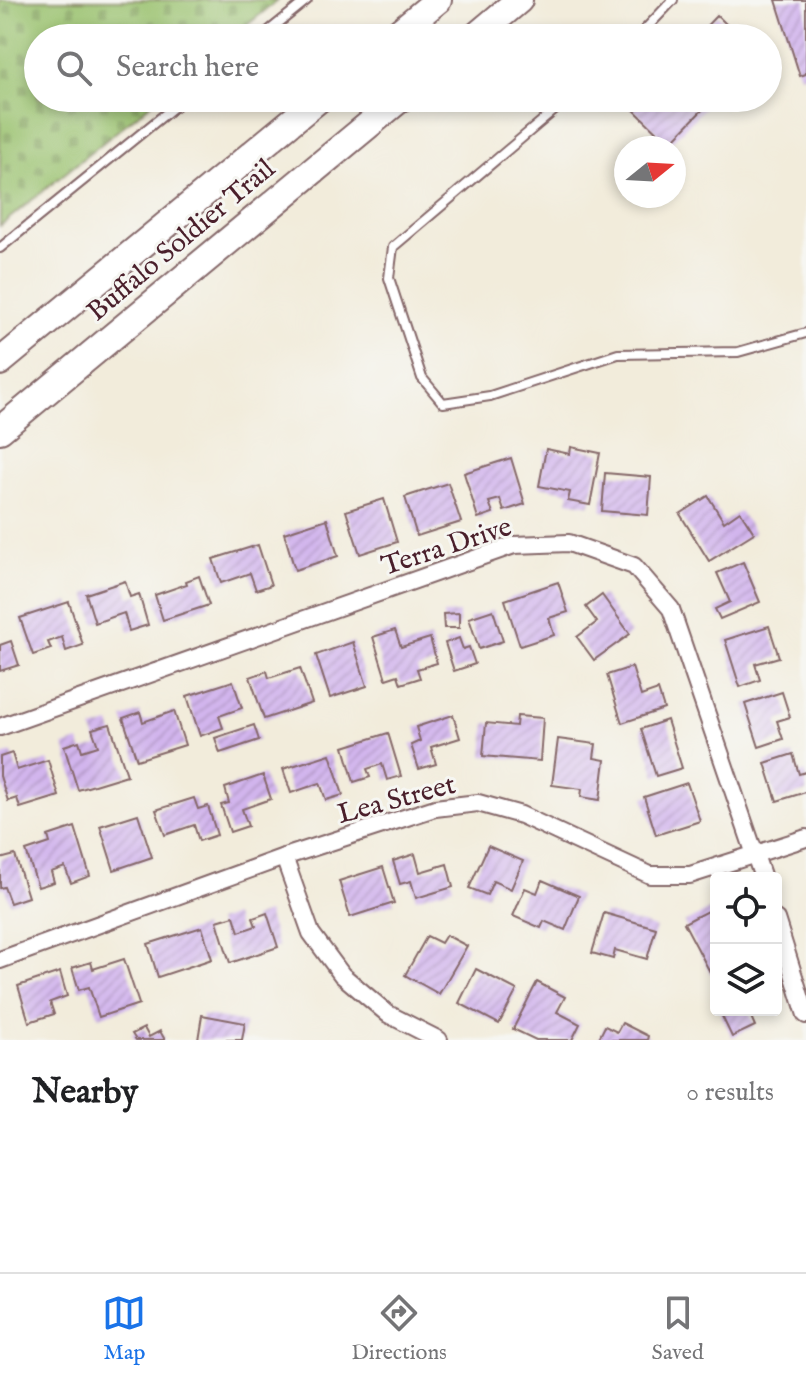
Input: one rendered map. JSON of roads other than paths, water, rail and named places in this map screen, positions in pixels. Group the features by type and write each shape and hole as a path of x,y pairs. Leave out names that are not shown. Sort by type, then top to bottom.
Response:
{"main road":[{"path":"409,24 438,0"},
{"path":"491,24 519,0"},
{"name":"Buffalo Soldier Trail","path":"0,362 303,112"},
{"name":"Buffalo Soldier Trail","path":"0,430 384,112"}],"street":[{"name":"Terra Drive","path":"0,727 514,545 569,543 634,566 671,609 761,872"},
{"name":"Lea Street","path":"0,960 284,857 435,808 478,803 521,815 650,875 690,875 806,838"},
{"path":"284,857 311,933 342,975 388,1014 439,1040"},
{"path":"782,938 806,1015"}],"lane":[{"path":"277,24 307,0"},
{"path":"650,24 673,0"},
{"path":"0,248 168,112"},
{"path":"552,112 393,247 389,278 422,378 443,403 490,396 618,354 738,352 806,333"}]}
